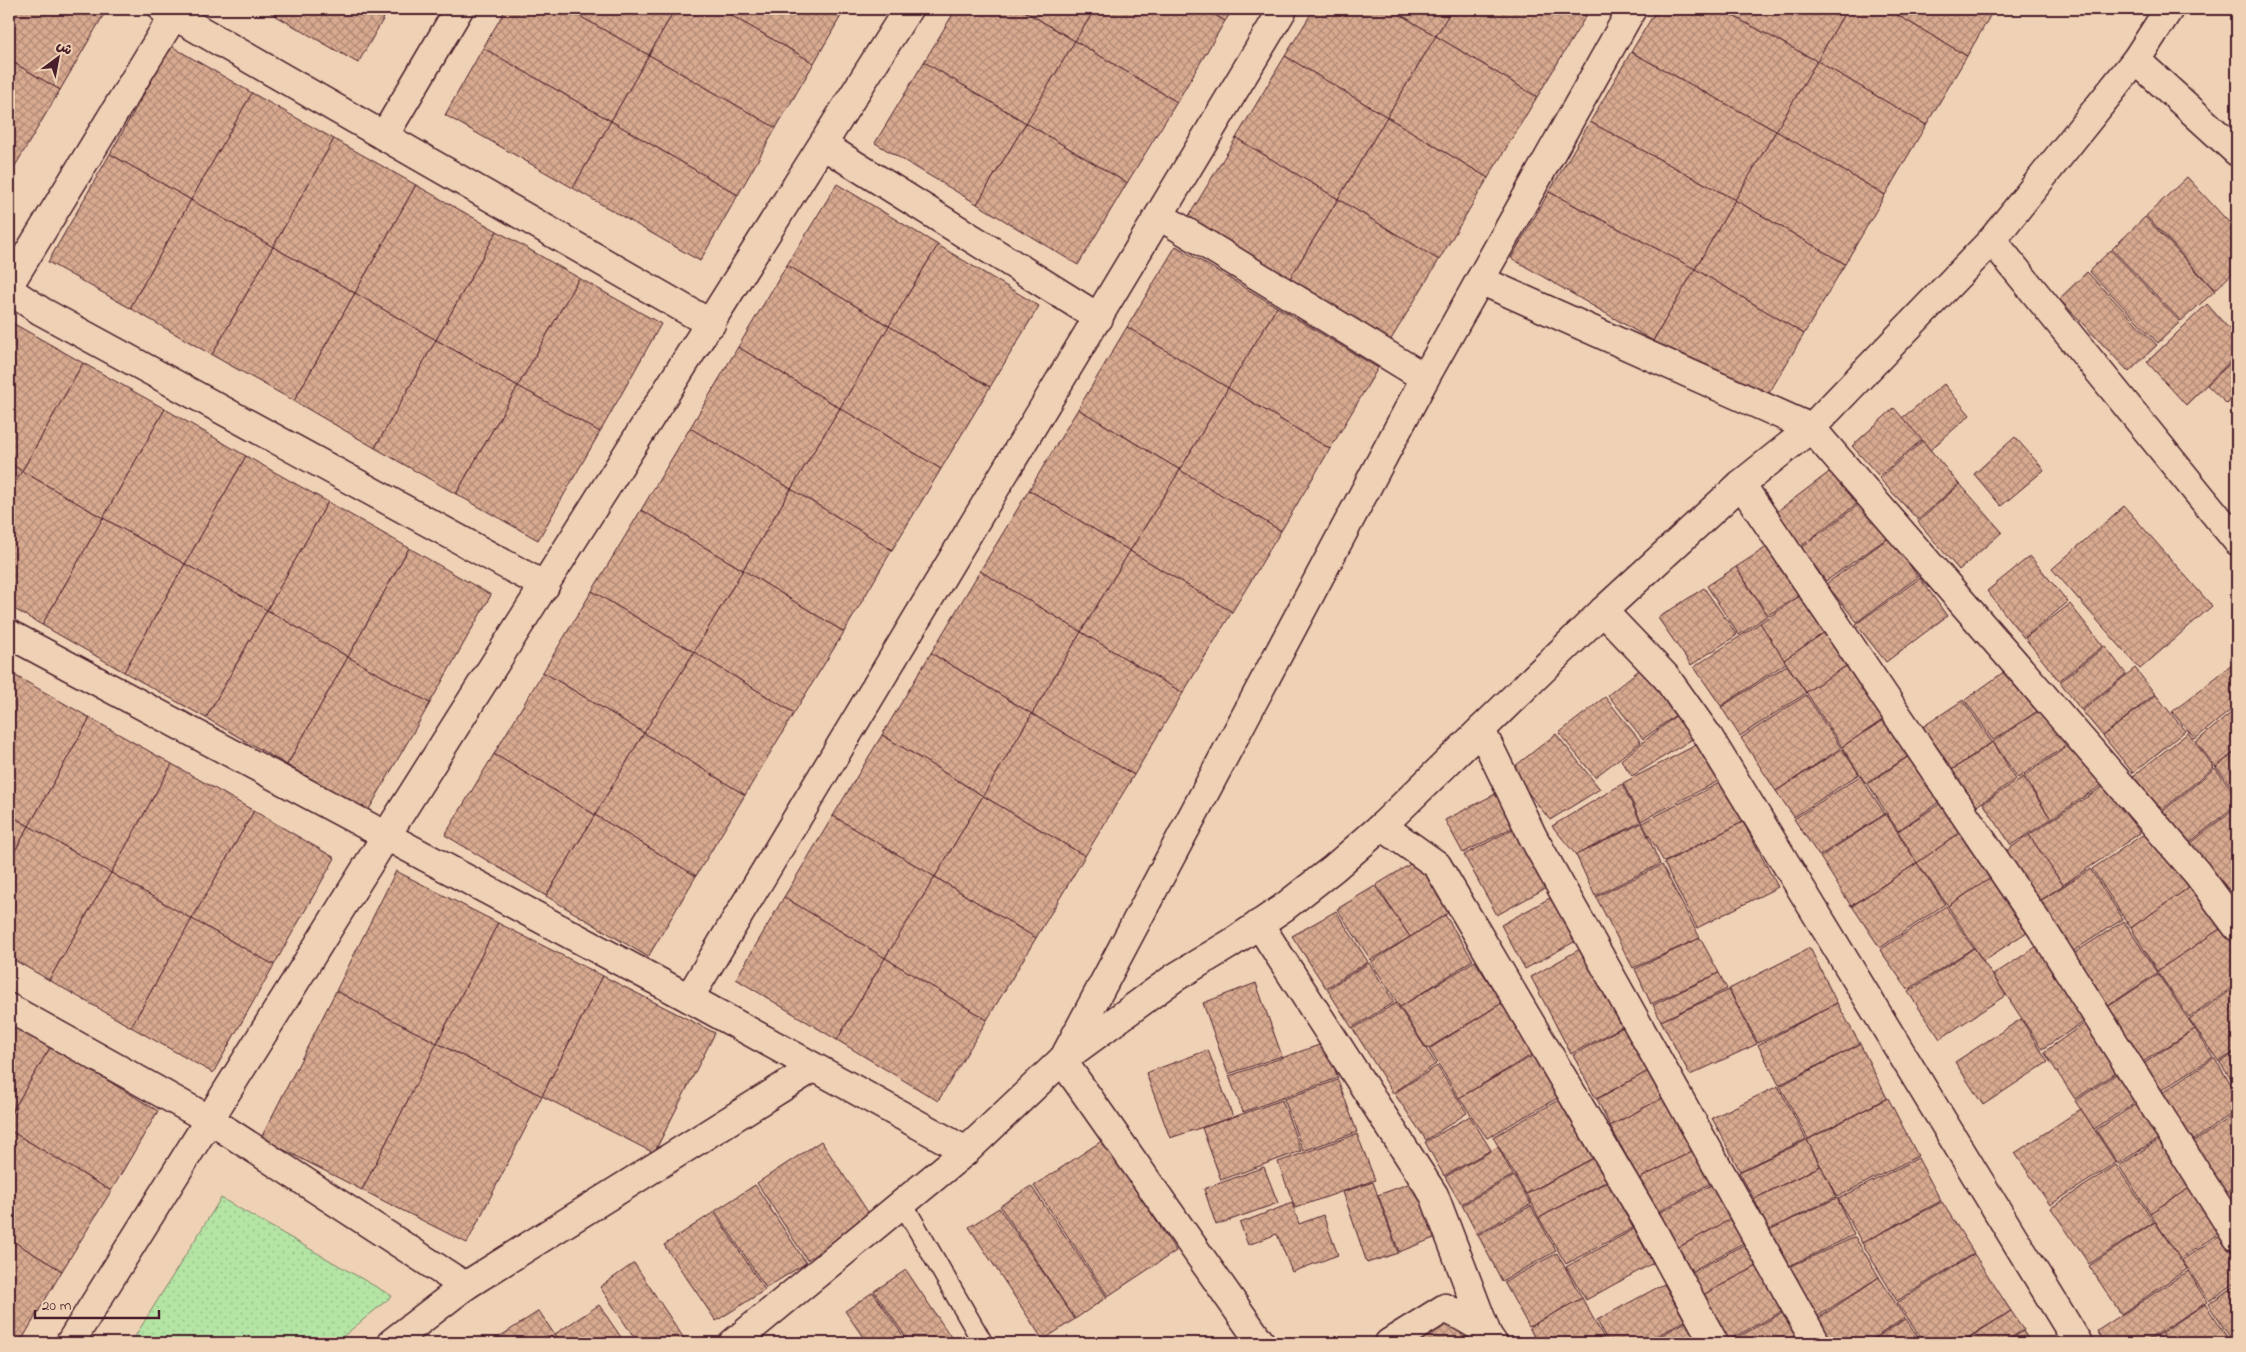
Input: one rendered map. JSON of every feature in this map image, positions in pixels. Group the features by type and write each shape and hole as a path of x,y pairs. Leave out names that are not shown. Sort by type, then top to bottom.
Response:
{"street":[{"path":"384,136 459,9"},
{"path":"70,1343 386,836 908,9"},
{"path":"689,998 1283,9"},
{"path":"1062,1060 1425,378 1632,9"},
{"path":"733,1343 966,1152 1062,1060 1174,978 1260,924 1334,868 1382,826 1603,611 1742,484 1811,428 1992,240 2136,60 2169,9"},
{"path":"9,285 168,12 710,324"},
{"path":"2136,60 2237,152"},
{"path":"823,145 1099,318"},
{"path":"1160,216 1425,378"},
{"path":"1992,240 2237,541"},
{"path":"1480,280 1811,428 2197,872 2237,928"},
{"path":"9,290 41,310 545,586"},
{"path":"1742,484 2046,934 2237,1237"},
{"path":"1603,611 1666,677 1708,736 2078,1343"},
{"path":"10,637 689,998 966,1152"},
{"path":"1481,730 1534,837 1816,1343"},
{"path":"1382,826 1437,865 1649,1224 1714,1343"},
{"path":"1260,924 1434,1195 1490,1338"},
{"path":"9,1008 210,1120 465,1286"},
{"path":"1062,1060 1261,1343"},
{"path":"392,1343 465,1286 813,1068"},
{"path":"1389,1343 1445,1308 1468,1319 1490,1338"}],"lane":[{"path":"903,1204 983,1343"}],"green space":[{"path":"221,1198 392,1296 335,1343 131,1343"}],"building":[{"path":"9,9 107,9 60,90 9,60"},
{"path":"264,9 389,9 358,63"},
{"path":"506,9 567,9 649,55 611,121 483,48"},
{"path":"567,9 675,9 649,55"},
{"path":"675,9 720,9 814,63 776,128 649,55"},
{"path":"720,9 845,9 814,63"},
{"path":"956,9 1021,9 1075,41 1026,123 924,62"},
{"path":"1021,9 1095,9 1075,41"},
{"path":"1095,9 1206,9 1225,21 1177,102 1075,41"},
{"path":"1206,9 1233,9 1225,21"},
{"path":"1314,9 1391,9 1436,36 1387,117 1285,56"},
{"path":"1391,9 1452,9 1436,36"},
{"path":"1452,9 1575,9 1586,16 1537,97 1436,36"},
{"path":"1575,9 1590,9 1586,16"},
{"path":"1657,9 1720,9 1817,61 1776,131 1631,52"},
{"path":"1720,9 1847,9 1817,61"},
{"path":"1847,9 1887,9 1967,56 1926,125 1817,61"},
{"path":"1887,9 1994,9 1967,56"},
{"path":"1436,36 1537,97 1488,178 1387,117"},
{"path":"1075,41 1177,102 1127,183 1026,123"},
{"path":"171,46 252,93 191,200 110,154"},
{"path":"483,48 611,121 573,188 445,115"},
{"path":"1631,52 1776,131 1735,200 1590,122"},
{"path":"649,55 776,128 738,195 611,121"},
{"path":"1285,56 1387,117 1338,199 1236,138"},
{"path":"9,60 60,90 12,171 9,169"},
{"path":"1817,61 1926,125 1885,195 1776,131"},
{"path":"924,62 1026,123 977,204 875,143"},
{"path":"252,93 334,139 273,247 191,200"},
{"path":"1387,117 1488,178 1439,260 1338,199"},
{"path":"611,121 738,195 700,261 573,188"},
{"path":"1590,122 1735,200 1695,269 1549,192"},
{"path":"1026,123 1127,183 1078,265 977,204"},
{"path":"1776,131 1885,195 1845,264 1735,200"},
{"path":"1236,138 1338,199 1289,280 1187,219"},
{"path":"334,139 416,185 355,293 273,247"},
{"path":"110,154 191,200 130,308 48,262"},
{"path":"2187,177 2237,231 2237,269 2215,290 2146,216"},
{"path":"837,184 938,245 889,326 787,265"},
{"path":"416,185 497,231 436,340 355,293"},
{"path":"1549,192 1695,269 1653,341 1511,258"},
{"path":"1338,199 1439,260 1390,341 1289,280"},
{"path":"191,200 273,247 212,355 130,308"},
{"path":"1735,200 1845,264 1804,334 1695,269"},
{"path":"2145,217 2215,291 2181,321 2112,249"},
{"path":"497,231 579,278 518,386 436,340"},
{"path":"938,245 1039,306 990,387 889,326"},
{"path":"1176,246 1277,307 1228,388 1127,327"},
{"path":"273,247 355,293 294,401 212,355"},
{"path":"2111,250 2180,322 2158,343 2089,271"},
{"path":"787,265 889,326 840,408 738,347"},
{"path":"1695,269 1804,334 1762,405 1653,341"},
{"path":"2087,272 2157,345 2129,372 2059,299"},
{"path":"579,278 661,324 600,432 518,386"},
{"path":"355,293 436,340 375,448 294,401"},
{"path":"2207,304 2237,338 2237,355 2186,405 2147,362"},
{"path":"1277,307 1378,368 1330,449 1228,388"},
{"path":"9,321 83,363 22,471 9,463"},
{"path":"889,326 990,387 941,469 840,408"},
{"path":"1127,327 1228,388 1180,470 1078,409"},
{"path":"436,340 518,386 456,494 375,448"},
{"path":"738,347 840,408 791,489 690,428"},
{"path":"2237,357 2237,394 2227,404 2207,385"},
{"path":"83,363 165,409 103,518 22,471"},
{"path":"1944,384 1970,415 1930,450 1902,418"},
{"path":"518,386 600,432 538,540 456,494"},
{"path":"1228,388 1330,449 1281,531 1180,470"},
{"path":"840,408 941,469 892,550 791,489"},
{"path":"1894,408 1922,440 1879,476 1852,446"},
{"path":"165,409 246,456 185,564 103,518"},
{"path":"1078,409 1180,470 1130,551 1029,490"},
{"path":"690,428 791,489 743,570 641,510"},
{"path":"2237,436 2237,451 2230,443"},
{"path":"2015,437 2044,470 2001,506 1974,474"},
{"path":"1923,441 1959,484 1918,520 1879,478"},
{"path":"246,456 328,502 267,610 185,564"},
{"path":"9,463 22,471 9,493"},
{"path":"1836,467 1862,500 1800,547 1775,513"},
{"path":"1180,470 1281,531 1232,612 1130,551"},
{"path":"22,471 103,518 42,625 9,606 9,493"},
{"path":"1960,484 2002,532 1959,570 1918,522"},
{"path":"791,489 892,550 844,632 743,570"},
{"path":"1029,490 1130,551 1081,632 980,571"},
{"path":"328,502 409,548 348,657 267,610"},
{"path":"1862,502 1889,537 1826,581 1801,548"},
{"path":"2124,506 2212,606 2140,669 2052,569"},
{"path":"641,510 743,570 694,652 592,591"},
{"path":"103,518 185,564 124,672 42,625"},
{"path":"1890,537 1918,577 1857,622 1826,584"},
{"path":"1776,541 1808,590 1768,615 1736,567"},
{"path":"409,548 491,595 430,703 348,657"},
{"path":"1130,551 1232,612 1183,693 1081,632"},
{"path":"2030,556 2068,602 2024,638 1987,591"},
{"path":"185,564 267,610 206,718 124,672"},
{"path":"1736,567 1767,616 1739,635 1707,586"},
{"path":"743,570 844,632 794,713 694,652"},
{"path":"980,571 1081,632 1032,714 931,653"},
{"path":"1920,578 1947,616 1886,662 1856,624"},
{"path":"1704,588 1737,635 1691,665 1658,618"},
{"path":"592,591 694,652 644,733 543,672"},
{"path":"1807,591 1831,628 1784,660 1760,623"},
{"path":"2070,604 2103,646 2059,681 2025,638"},
{"path":"267,610 348,657 287,765 206,718"},
{"path":"1760,623 1786,663 1721,706 1694,667"},
{"path":"1831,628 1853,662 1806,692 1784,660"},
{"path":"1081,632 1183,693 1134,775 1032,714"},
{"path":"2105,646 2126,674 2081,710 2060,682"},
{"path":"694,652 794,713 745,795 644,733"},
{"path":"931,653 1032,714 983,796 882,735"},
{"path":"348,657 430,703 368,811 287,765"},
{"path":"2237,661 2237,705 2195,739 2172,712"},
{"path":"1649,662 1684,709 1643,739 1608,695"},
{"path":"1853,662 1889,716 1842,747 1806,692"},
{"path":"1787,665 1806,693 1740,736 1721,707"},
{"path":"2012,666 2044,707 1993,740 1965,700"},
{"path":"2135,668 2155,694 2103,736 2082,711"},
{"path":"9,672 90,718 29,826 9,815"},
{"path":"543,672 644,733 595,815 494,754"},
{"path":"1806,695 1841,748 1776,791 1741,738"},
{"path":"2156,695 2185,731 2133,773 2103,736"},
{"path":"1605,697 1641,742 1595,777 1559,733"},
{"path":"1963,700 1992,742 1950,771 1921,728"},
{"path":"2044,707 2070,743 2018,778 1993,742"},
{"path":"2237,708 2237,750 2216,767 2196,742"},
{"path":"1684,709 1704,732 1632,776 1621,760"},
{"path":"1032,714 1134,775 1085,856 983,796"},
{"path":"1889,716 1913,753 1866,784 1842,747"},
{"path":"90,718 172,764 111,873 29,826"},
{"path":"644,733 745,795 696,876 595,815"},
{"path":"2188,733 2214,767 2162,810 2133,776"},
{"path":"1556,734 1600,789 1550,820 1510,770"},
{"path":"882,735 983,796 935,877 833,816"},
{"path":"1702,742 1722,779 1641,821 1623,783"},
{"path":"1993,742 2016,779 1974,808 1949,772"},
{"path":"2074,742 2103,784 2051,819 2024,776"},
{"path":"1842,749 1859,774 1794,817 1776,791"},
{"path":"2237,751 2237,793 2216,767"},
{"path":"494,754 595,815 546,896 445,835"},
{"path":"1912,754 1943,799 1898,831 1868,784"},
{"path":"172,764 254,811 192,919 111,873"},
{"path":"2215,768 2237,796 2237,804 2189,843 2163,811"},
{"path":"1860,776 1885,814 1819,856 1794,819"},
{"path":"2023,777 2051,819 2011,845 1983,803"},
{"path":"1723,781 1743,822 1664,862 1642,823"},
{"path":"1622,784 1641,822 1576,855 1552,826"},
{"path":"2105,785 2140,833 2063,885 2029,835"},
{"path":"1503,790 1521,823 1463,853 1445,820"},
{"path":"983,796 1085,856 1036,938 935,877"},
{"path":"1944,801 1964,830 1917,863 1898,831"},
{"path":"2237,806 2237,882 2227,890 2190,844"},
{"path":"254,811 335,858 274,965 192,919"},
{"path":"1886,814 1917,863 1851,906 1820,857"},
{"path":"9,815 29,826 9,862"},
{"path":"595,815 696,876 648,957 546,896"},
{"path":"833,816 935,877 885,958 784,897"},
{"path":"1743,822 1778,887 1697,928 1664,863"},
{"path":"1642,823 1660,864 1595,896 1576,855"},
{"path":"1522,824 1555,883 1497,915 1464,855"},
{"path":"29,826 111,873 49,980 9,957 9,862"},
{"path":"1964,830 1994,876 1948,906 1917,863"},
{"path":"2150,830 2194,884 2131,928 2092,869"},
{"path":"2029,835 2063,885 2037,903 2003,853"},
{"path":"1417,860 1451,911 1410,937 1376,885"},
{"path":"1917,863 1945,904 1880,948 1852,906"},
{"path":"1662,865 1700,938 1633,968 1596,897"},
{"path":"2090,869 2123,919 2070,953 2037,903"},
{"path":"396,871 498,923 437,1043 336,991"},
{"path":"111,873 192,919 131,1027 49,980"},
{"path":"1994,876 2030,930 1983,961 1948,906"},
{"path":"935,877 1036,938 987,1020 885,958"},
{"path":"2194,884 2223,927 2157,971 2131,928"},
{"path":"2237,885 2237,917 2221,898"},
{"path":"1375,886 1410,937 1371,960 1337,909"},
{"path":"1559,893 1583,937 1525,969 1501,925"},
{"path":"784,897 885,958 837,1040 736,979"},
{"path":"1946,906 1973,948 1908,990 1880,950"},
{"path":"1336,911 1368,962 1326,988 1292,936"},
{"path":"1445,915 1473,960 1400,1007 1371,962"},
{"path":"192,919 274,965 213,1073 131,1027"},
{"path":"2124,921 2157,973 2105,1008 2071,955"},
{"path":"498,923 603,976 542,1096 437,1043"},
{"path":"2223,927 2237,943 2237,984 2189,1017 2157,971"},
{"path":"1700,938 1719,973 1651,1004 1635,969"},
{"path":"1587,945 1629,1023 1571,1054 1531,977"},
{"path":"2039,945 2088,1019 2042,1049 1993,975"},
{"path":"1810,948 1837,1003 1758,1043 1729,989"},
{"path":"1974,948 2006,995 1940,1039 1908,992"},
{"path":"885,958 987,1020 938,1101 837,1040"},
{"path":"1475,961 1502,1003 1427,1049 1400,1007"},
{"path":"1369,963 1394,1002 1352,1028 1327,989"},
{"path":"1719,973 1727,989 1661,1021 1653,1005"},
{"path":"2158,974 2195,1029 2141,1063 2106,1008"},
{"path":"603,976 715,1033 654,1153 542,1096"},
{"path":"1256,983 1282,1056 1228,1074 1203,1003"},
{"path":"2237,986 2237,1050 2219,1062 2189,1019"},
{"path":"1729,990 1757,1044 1690,1075 1661,1021"},
{"path":"336,991 437,1043 362,1190 261,1138"},
{"path":"1396,1003 1436,1064 1393,1093 1353,1029"},
{"path":"1502,1003 1533,1054 1459,1098 1429,1049"},
{"path":"1837,1003 1860,1044 1779,1085 1758,1045"},
{"path":"2021,1019 2048,1062 1983,1105 1955,1062"},
{"path":"2089,1020 2121,1069 2075,1099 2044,1052"},
{"path":"9,1021 51,1046 9,1117"},
{"path":"1630,1023 1654,1068 1596,1099 1573,1055"},
{"path":"2195,1029 2213,1057 2160,1091 2143,1064"},
{"path":"437,1043 542,1096 467,1243 362,1190"},
{"path":"1325,1043 1338,1078 1243,1112 1229,1076"},
{"path":"1860,1044 1887,1098 1808,1139 1780,1086"},
{"path":"51,1046 158,1111 111,1191 9,1130 9,1117"},
{"path":"1208,1050 1233,1117 1170,1138 1146,1073"},
{"path":"2237,1051 2237,1087 2220,1063"},
{"path":"1534,1055 1561,1096 1487,1138 1459,1098"},
{"path":"2214,1058 2237,1093 2237,1110 2191,1142 2160,1094"},
{"path":"1437,1066 1467,1113 1426,1140 1394,1093"},
{"path":"1654,1068 1668,1095 1610,1126 1597,1099"},
{"path":"2122,1070 2140,1099 2094,1129 2075,1101"},
{"path":"1338,1080 1357,1132 1303,1151 1284,1099"},
{"path":"1778,1086 1806,1139 1740,1171 1712,1118"},
{"path":"1668,1095 1698,1148 1639,1179 1610,1126"},
{"path":"1562,1098 1595,1157 1526,1194 1493,1137"},
{"path":"1888,1098 1918,1156 1837,1197 1807,1140"},
{"path":"1282,1100 1301,1151 1221,1180 1202,1128"},
{"path":"2142,1100 2164,1135 2118,1164 2096,1130"},
{"path":"2081,1109 2116,1163 2050,1205 2015,1153"},
{"path":"2237,1113 2237,1185 2226,1193 2192,1143"},
{"path":"1470,1116 1491,1150 1444,1176 1425,1142"},
{"path":"9,1130 111,1191 62,1271 9,1239"},
{"path":"1357,1134 1375,1180 1295,1208 1278,1162"},
{"path":"2166,1135 2196,1184 2150,1213 2119,1166"},
{"path":"1103,1140 1176,1251 1108,1296 1034,1186"},
{"path":"1807,1140 1820,1166 1754,1199 1739,1172"},
{"path":"821,1141 872,1218 807,1260 757,1183"},
{"path":"1498,1147 1513,1175 1461,1204 1445,1177"},
{"path":"1698,1148 1715,1181 1658,1212 1639,1179"},
{"path":"1594,1158 1607,1181 1539,1218 1527,1194"},
{"path":"1918,1158 1941,1201 1862,1243 1838,1199"},
{"path":"2116,1165 2154,1222 2089,1264 2051,1208"},
{"path":"1821,1166 1836,1197 1769,1230 1754,1199"},
{"path":"1264,1167 1278,1203 1216,1225 1204,1189"},
{"path":"1514,1176 1531,1204 1477,1234 1462,1205"},
{"path":"1419,1180 1439,1236 1399,1252 1378,1195"},
{"path":"1609,1181 1633,1228 1566,1264 1539,1218"},
{"path":"1373,1182 1398,1253 1367,1263 1343,1192"},
{"path":"1717,1182 1735,1217 1677,1248 1659,1213"},
{"path":"2196,1184 2227,1228 2180,1259 2150,1213"},
{"path":"755,1185 806,1263 766,1288 715,1211"},
{"path":"1031,1186 1107,1297 1075,1319 1000,1206"},
{"path":"2237,1187 2237,1212 2226,1195"},
{"path":"1837,1198 1854,1235 1787,1267 1769,1230"},
{"path":"1942,1202 1974,1253 1897,1301 1862,1243"},
{"path":"1292,1203 1299,1224 1323,1215 1338,1255 1292,1272 1277,1234 1248,1245 1240,1223"},
{"path":"1531,1206 1556,1251 1502,1281 1478,1235"},
{"path":"999,1208 1075,1319 1043,1340 969,1227"},
{"path":"714,1212 765,1290 716,1321 664,1245"},
{"path":"1735,1217 1747,1241 1690,1272 1677,1248"},
{"path":"2155,1222 2187,1269 2121,1314 2089,1266"},
{"path":"1634,1229 1653,1263 1586,1300 1566,1267"},
{"path":"2228,1230 2237,1245 2237,1282 2209,1301 2182,1260"},
{"path":"1855,1237 1879,1277 1812,1320 1787,1268"},
{"path":"9,1239 62,1271 20,1343 9,1343"},
{"path":"1749,1242 1761,1264 1703,1295 1691,1273"},
{"path":"1557,1253 1582,1298 1529,1327 1504,1282"},
{"path":"1974,1254 2011,1311 1959,1343 1925,1343 1897,1303"},
{"path":"634,1263 685,1340 681,1343 638,1343 600,1287"},
{"path":"1761,1264 1785,1310 1728,1340 1703,1295"},
{"path":"906,1270 955,1343 910,1343 874,1291"},
{"path":"2188,1271 2207,1302 2143,1343 2105,1343 2097,1331"},
{"path":"1879,1277 1905,1318 1866,1343 1828,1343 1813,1322"},
{"path":"1664,1284 1685,1321 1643,1343 1608,1343 1597,1320"},
{"path":"2237,1285 2237,1343 2234,1343 2208,1304"},
{"path":"873,1292 908,1343 867,1343 845,1311"},
{"path":"1582,1298 1604,1338 1595,1343 1537,1343 1529,1327"},
{"path":"2205,1304 2231,1343 2168,1343 2161,1333"},
{"path":"599,1305 625,1343 562,1343 555,1334"},
{"path":"539,1311 560,1343 490,1343"},
{"path":"1786,1311 1803,1343 1728,1342"},
{"path":"2011,1311 2024,1330 2003,1343 1961,1343"},
{"path":"1451,1319 1467,1343 1415,1343"},
{"path":"1906,1319 1922,1343 1868,1343"},
{"path":"1686,1322 1697,1343 1646,1343"},
{"path":"2023,1331 2031,1343 2005,1343"},
{"path":"2161,1333 2168,1343 2146,1343"}]}
